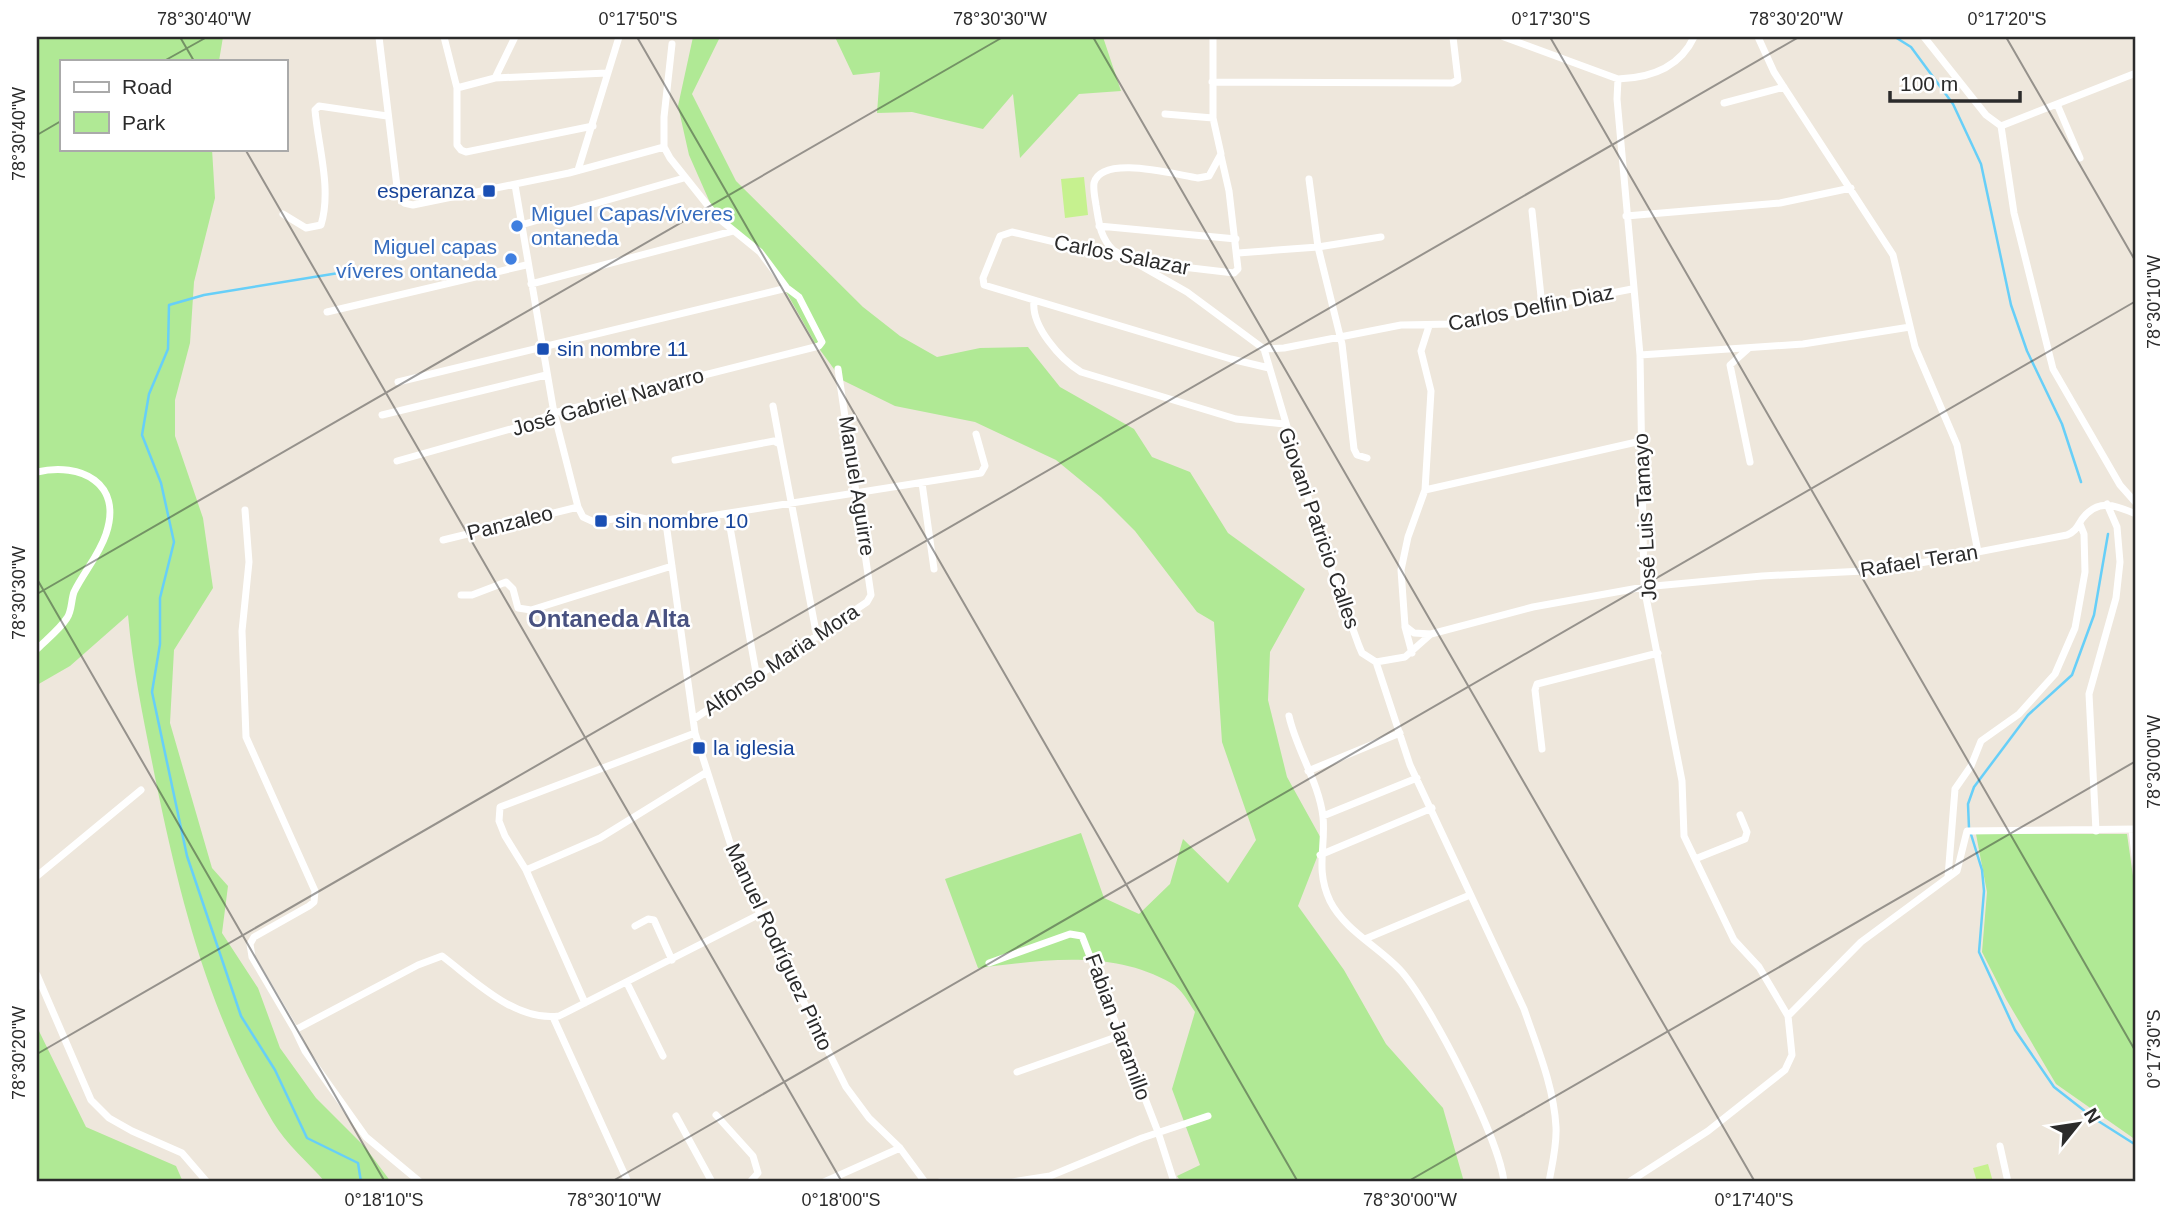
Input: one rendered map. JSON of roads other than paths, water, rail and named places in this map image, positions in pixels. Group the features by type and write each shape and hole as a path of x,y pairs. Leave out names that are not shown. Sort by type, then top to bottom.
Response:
{"street":[{"path":"379,37 398,195 404,203 414,205 515,185 664,147"},
{"path":"444,37 457,88 457,145 466,152 593,126"},
{"path":"495,78 515,37"},
{"path":"578,170 619,37"},
{"path":"1213,37 1213,118 1238,253 1318,247 1381,237"},
{"path":"1212,82 1452,83 1458,80 1460,73 1453,37"},
{"path":"1504,37 1618,79 1647,75 1677,63 1687,52 1694,37"},
{"path":"1758,37 1784,87 1893,255 1919,356 1957,445 1978,552"},
{"path":"1924,37 1986,115 2001,126 2014,213 2053,369 2120,485 2136,503"},
{"path":"398,382 787,288 766,258 717,217 684,178 664,147 664,117 672,44"},
{"path":"457,88 495,78 607,73"},
{"path":"2001,126 2136,73"},
{"name":"José Luis Tamayo","path":"1618,79 1626,216 1640,355 1644,587 1682,781 1681,823 1695,859 1722,910 1734,940 1759,967 1788,1016"},
{"path":"1724,103 1784,87"},
{"path":"2057,104 2080,158"},
{"path":"283,214 306,228 321,225 326,196 316,130 315,110 319,106 387,116"},
{"path":"1165,114 1213,118"},
{"path":"1221,155 1209,176 1198,178 1125,167 1102,172 1095,180 1094,187 1103,240 1113,250 1187,292 1264,349 1340,338 1401,325 1429,326"},
{"path":"522,225 684,178"},
{"path":"1309,178 1318,247 1340,338 1354,449 1357,455 1367,458"},
{"path":"515,185 546,375 578,507 583,517 594,522 632,516 666,523 728,516 983,472 985,466 976,434"},
{"path":"1626,216 1780,203 1851,188"},
{"path":"1532,211 1542,306"},
{"path":"1099,226 1236,239"},
{"path":"531,284 733,231"},
{"name":"Carlos Salazar","path":"1034,301 984,285 983,278 1000,236 1006,233 1012,232 1136,261 1203,270 1234,272 1238,270 1238,253"},
{"path":"327,312 526,265"},
{"name":"José Gabriel Navarro","path":"397,461 524,425 554,413 819,346 822,338 811,318 799,297 787,288"},
{"name":"Carlos Delfin Diaz","path":"1412,653 1405,626 1401,570 1408,537 1425,490 1431,391 1421,351 1429,326 1632,289"},
{"path":"1269,368 1034,301 1033,315 1040,328 1068,362 1081,372 1236,419 1284,424"},
{"path":"1640,355 1804,344 1910,327"},
{"path":"1750,348 1730,365 1750,462"},
{"name":"Giovani Patricio Calles","path":"1264,349 1284,424 1321,541 1359,646 1362,653 1376,662 1417,778 1524,1009 1549,1086 1557,1128 1549,1182"},
{"name":"Manuel Aguirre","path":"838,369 872,588 867,601"},
{"path":"382,415 546,375"},
{"path":"773,406 777,442 817,637"},
{"path":"1425,490 1641,441"},
{"path":"675,460 777,442"},
{"path":"37,472 61,469 90,475 98,482 110,512 106,534 73,594 68,618 37,649"},
{"path":"922,483 934,569"},
{"path":"2107,504 2136,514"},
{"path":"2096,831 2089,694 2116,598 2120,562 2117,527 2107,504"},
{"name":"Rafael Teran","path":"1431,634 1533,607 1644,587 1884,570 2067,535 2095,506 2107,504"},
{"name":"Panzaleo","path":"443,540 578,507"},
{"path":"245,510 249,562 242,631 246,737 315,891 314,902 309,906 254,937 250,944 252,957 305,1051 366,1137 420,1182"},
{"path":"728,516 757,678"},
{"name":"Manuel Rodríguez Pinto","path":"666,523 695,733 732,849 760,914 846,1087 869,1118 900,1148 925,1182"},
{"path":"1948,877 1955,789 1971,766 1982,741 2020,714 2055,674 2075,628 2085,572 2084,534 2080,524"},
{"path":"461,595 472,595 506,583 513,589 518,608 531,610 673,566"},
{"name":"Alfonso Maria Mora","path":"694,719 867,601"},
{"path":"1405,626 1414,633 1431,634"},
{"path":"1376,662 1412,653 1431,634"},
{"path":"1542,749 1535,690 1537,684 1658,653"},
{"path":"1289,716 1323,816 1320,855 1331,903 1365,939 1401,971 1430,1011 1483,1120 1504,1182"},
{"path":"585,1003 526,870 499,821 500,807 695,733"},
{"path":"1308,771 1400,733"},
{"path":"526,870 600,838 707,772"},
{"path":"1323,816 1417,778"},
{"path":"37,876 141,790"},
{"path":"1320,855 1432,808"},
{"path":"1695,859 1745,839 1747,832 1740,815"},
{"path":"1629,1182 1708,1131 1785,1070 1792,1055 1788,1016 1861,942 1959,867 1964,834 1969,830 2134,830 2136,864"},
{"path":"1365,939 1470,895"},
{"path":"295,1030 418,965 442,956 515,1008 553,1017 760,914"},
{"path":"635,926 648,919 654,920 672,960"},
{"name":"Fabian Jaramillo","path":"989,963 1070,934 1082,936 1158,1132 1174,1182"},
{"path":"37,975 90,1100 109,1118 182,1153 207,1182"},
{"path":"626,983 663,1056"},
{"path":"553,1017 628,1182"},
{"path":"1017,1072 1119,1036"},
{"path":"716,1115 753,1156 758,1172 750,1182"},
{"path":"676,1116 712,1182"},
{"path":"940,1182 1012,1182 1050,1176 1158,1132 1208,1116"},
{"path":"2000,1146 2008,1182"},
{"path":"824,1182 900,1148"}],"waterway":[{"path":"1895,37 1911,47 1953,104 1981,164 2011,305 2027,351 2062,424 2081,482"},
{"path":"357,270 204,295 169,305 168,349 149,394 142,435 161,483 174,542 160,598 160,644 152,692 187,856 241,1016 275,1070 307,1138 358,1163 361,1182"},
{"path":"1969,828 1968,804 1974,787 2028,715 2072,675 2094,615 2108,534"},
{"path":"1970,831 1982,870 1984,891 1979,952 2015,1030 2054,1087 2095,1119 2136,1145"}],"place":[{"name":"esperanza","path":"489,191"},
{"name":"Miguel Capas/víveres ontaneda","path":"517,226"},
{"name":"Miguel capas víveres ontaneda","path":"511,259"},
{"name":"sin nombre 11","path":"543,349"},
{"name":"sin nombre 10","path":"601,521"},
{"name":"la iglesia","path":"699,748"}],"district":[{"name":"Ontaneda Alta","path":"609,619"}]}
